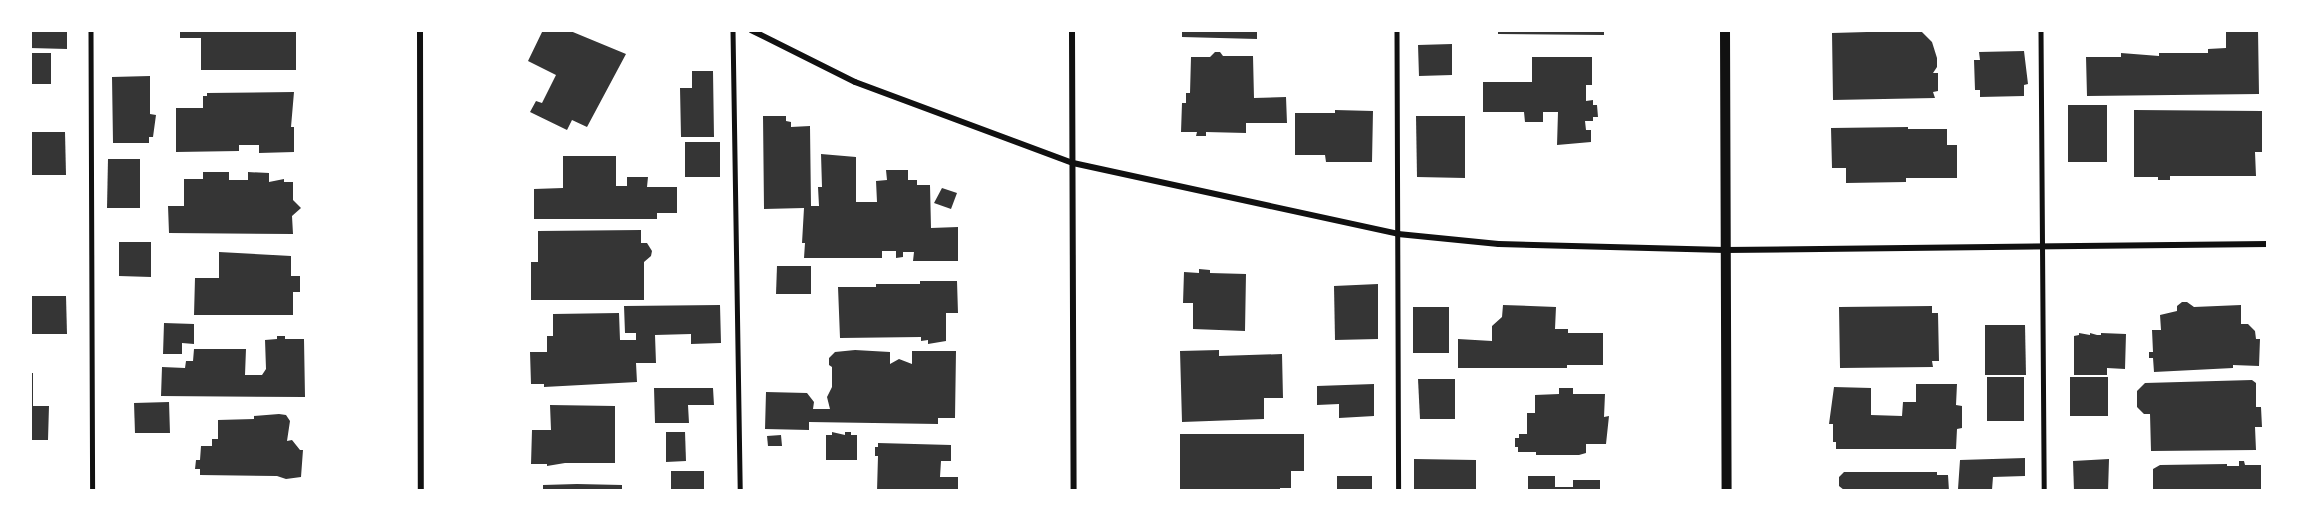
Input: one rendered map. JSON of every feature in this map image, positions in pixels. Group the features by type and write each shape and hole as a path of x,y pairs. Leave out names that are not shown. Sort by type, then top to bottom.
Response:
{"street":[{"path":"420,30 421,491"},
{"path":"751,30 855,82 1073,163 1398,234 1499,244 1725,250 2268,244"},
{"path":"1072,30 1074,491"},
{"path":"1725,30 1727,491"}],"lane":[{"path":"92,30 93,491"},
{"path":"733,30 740,491"},
{"path":"1398,30 1399,491"},
{"path":"2041,30 2044,491"}],"building":[{"path":"30,30 67,30 67,49 30,48"},
{"path":"180,30 296,30 296,70 201,70 201,38 180,38"},
{"path":"543,30 568,30 626,54 587,127 572,120 567,130 530,112 536,101 542,103 556,75 528,61"},
{"path":"1182,30 1257,30 1257,39 1182,37"},
{"path":"1498,30 1604,30 1604,35 1498,34"},
{"path":"1867,30 1920,30 1932,42 1937,58 1937,67 1933,73 1938,73 1938,91 1933,92 1935,98 1833,100 1832,33 1867,32"},
{"path":"2226,30 2258,30 2259,94 2087,96 2086,57 2121,57 2121,53 2159,56 2159,53 2208,53 2208,49 2226,48"},
{"path":"1452,44 1452,75 1419,76 1418,45"},
{"path":"2024,51 2028,84 2024,85 2024,96 1980,97 1980,90 1975,90 1974,60 1980,60 1979,52"},
{"path":"1215,52 1220,52 1223,56 1253,56 1254,98 1286,97 1287,123 1246,123 1246,133 1206,132 1206,136 1196,136 1197,132 1181,132 1182,103 1186,103 1186,93 1190,93 1191,57 1210,57"},
{"path":"30,53 51,53 51,84 30,84"},
{"path":"1532,57 1592,57 1592,85 1586,85 1586,101 1593,100 1593,105 1597,105 1598,117 1593,117 1593,121 1585,121 1586,130 1591,130 1591,142 1557,145 1558,112 1543,112 1543,122 1525,122 1524,112 1483,112 1483,82 1532,82"},
{"path":"692,71 713,71 714,137 681,137 680,88 692,88"},
{"path":"150,76 150,114 156,115 153,137 149,137 149,143 113,143 112,77"},
{"path":"294,92 291,127 294,127 294,152 259,153 259,145 239,145 239,151 176,152 176,108 203,108 203,96 207,96 207,93"},
{"path":"2068,105 2107,105 2107,162 2068,162"},
{"path":"1335,110 1373,111 1372,162 1326,162 1325,155 1295,155 1295,113 1335,113"},
{"path":"2134,110 2262,111 2262,152 2255,152 2256,176 2170,176 2170,180 2158,180 2158,177 2134,177"},
{"path":"763,116 786,116 786,121 791,122 791,127 810,126 811,206 819,206 818,187 822,187 821,154 856,157 856,202 877,202 876,181 887,180 886,170 908,170 908,180 917,180 917,185 930,185 931,228 958,227 958,261 913,261 914,252 903,252 903,257 896,258 896,251 882,251 882,258 804,258 805,243 802,243 804,208 764,209"},
{"path":"1416,116 1465,116 1465,178 1417,177"},
{"path":"1908,127 1908,129 1947,129 1947,145 1957,145 1957,178 1906,178 1906,182 1846,183 1846,168 1832,168 1831,128"},
{"path":"30,132 65,132 66,175 30,175"},
{"path":"685,142 720,142 720,177 685,177"},
{"path":"563,156 616,156 616,186 627,186 627,177 648,177 647,187 677,187 677,213 657,213 657,219 534,219 534,189 563,188"},
{"path":"108,159 140,159 140,208 107,208"},
{"path":"203,172 229,172 229,180 248,180 248,172 269,173 269,182 284,179 284,182 293,182 293,200 301,208 292,216 293,234 169,233 168,206 184,206 184,179 203,179"},
{"path":"942,188 957,193 951,209 934,203"},
{"path":"641,230 641,243 647,243 652,251 651,256 644,262 644,300 531,300 531,262 538,262 538,231"},
{"path":"119,242 151,242 151,277 119,276"},
{"path":"219,252 291,256 291,276 300,276 300,292 293,292 293,315 194,315 195,278 219,278"},
{"path":"777,266 811,266 811,294 776,294"},
{"path":"1199,269 1210,270 1210,273 1246,274 1245,331 1193,329 1193,303 1183,303 1184,272 1199,273"},
{"path":"920,281 957,281 958,313 946,313 946,341 928,344 928,340 921,341 921,337 840,338 838,287 920,284"},
{"path":"1378,284 1378,339 1335,340 1334,286"},
{"path":"30,296 66,296 67,334 30,334"},
{"path":"2182,302 2187,302 2194,307 2241,305 2241,324 2248,324 2255,331 2256,339 2260,339 2259,366 2233,365 2233,368 2154,372 2153,358 2149,358 2149,352 2153,352 2152,330 2161,330 2160,315 2177,311 2177,306"},
{"path":"720,305 721,343 691,344 691,334 655,335 656,363 636,363 637,382 544,387 544,384 531,384 530,352 547,352 547,336 553,336 553,314 619,313 620,340 636,340 636,333 625,333 624,306"},
{"path":"1503,305 1556,307 1555,329 1568,329 1568,333 1603,333 1603,365 1567,365 1567,368 1458,368 1458,339 1492,341 1492,326 1502,317"},
{"path":"1932,306 1932,313 1938,313 1939,361 1932,361 1933,367 1840,368 1839,307"},
{"path":"1413,307 1449,307 1449,353 1413,353"},
{"path":"164,323 194,324 194,344 182,343 182,354 163,354"},
{"path":"1985,325 2025,325 2026,375 1985,375"},
{"path":"2079,333 2126,334 2125,369 2107,368 2107,375 2074,375 2074,336"},
{"path":"277,336 285,336 285,339 304,339 305,397 161,396 162,367 185,368 186,361 193,361 194,349 246,349 245,375 262,375 266,369 265,340 277,339"},
{"path":"855,350 890,352 890,364 899,359 912,364 912,351 956,351 955,418 938,418 938,424 809,422 809,430 765,429 766,392 807,393 814,402 813,409 830,409 827,397 832,387 832,367 829,365 829,358 835,352"},
{"path":"1219,350 1219,356 1282,354 1283,398 1264,398 1264,419 1182,422 1180,351"},
{"path":"30,373 33,373 33,406 49,406 48,440 30,440"},
{"path":"1987,377 2024,377 2024,421 1987,421"},
{"path":"2070,377 2108,377 2108,416 2070,416"},
{"path":"1418,379 1455,379 1455,419 1420,419"},
{"path":"2252,380 2256,383 2256,407 2261,407 2262,427 2255,427 2256,450 2151,451 2150,414 2144,414 2137,407 2137,391 2145,383"},
{"path":"1374,384 1374,416 1339,418 1339,404 1317,405 1317,386"},
{"path":"1916,384 1957,384 1956,405 1962,406 1962,428 1957,429 1956,449 1836,449 1836,442 1833,442 1833,424 1829,424 1834,387 1871,388 1871,415 1902,416 1903,402 1916,402"},
{"path":"654,388 713,388 714,405 688,405 689,423 655,423"},
{"path":"1559,388 1573,388 1573,394 1605,394 1604,417 1609,416 1606,444 1586,444 1586,453 1579,455 1536,455 1536,452 1518,452 1518,447 1515,447 1515,438 1519,438 1519,434 1527,434 1527,413 1535,413 1535,395 1559,394"},
{"path":"169,402 170,433 135,433 134,403"},
{"path":"550,405 615,406 615,463 565,463 547,466 547,464 531,464 532,430 551,430"},
{"path":"286,415 290,421 287,441 292,440 300,450 303,450 301,477 286,479 277,476 200,475 200,469 195,469 196,460 200,460 201,446 212,446 212,439 218,439 218,420 254,419 254,416"},
{"path":"666,432 685,432 686,461 666,462"},
{"path":"832,432 845,435 845,432 851,432 851,435 857,435 857,460 826,460 826,435 832,435"},
{"path":"1180,434 1304,434 1304,471 1291,471 1291,488 1280,488 1280,491 1180,491"},
{"path":"781,435 782,446 768,446 767,436"},
{"path":"878,443 951,445 951,461 941,461 940,477 958,477 958,491 877,491 878,456 875,456 875,447 878,447"},
{"path":"2025,458 2025,476 1993,477 1992,490 1958,489 1960,460"},
{"path":"1414,459 1476,460 1476,489 1414,491"},
{"path":"2109,459 2108,491 2074,491 2073,461"},
{"path":"2239,461 2244,461 2245,465 2261,465 2261,491 2153,491 2153,469 2160,465 2227,464 2227,466 2239,466"},
{"path":"671,471 704,471 704,491 671,491"},
{"path":"1844,472 1937,472 1937,475 1948,475 1949,491 1844,490 1839,486 1839,477"},
{"path":"1337,476 1372,476 1372,491 1337,491"},
{"path":"1528,476 1555,476 1555,487 1573,487 1573,480 1600,480 1600,491 1528,491"},
{"path":"543,485 622,485 622,491 543,491"},
{"path":"253,489 299,489 299,491 253,491"}]}
